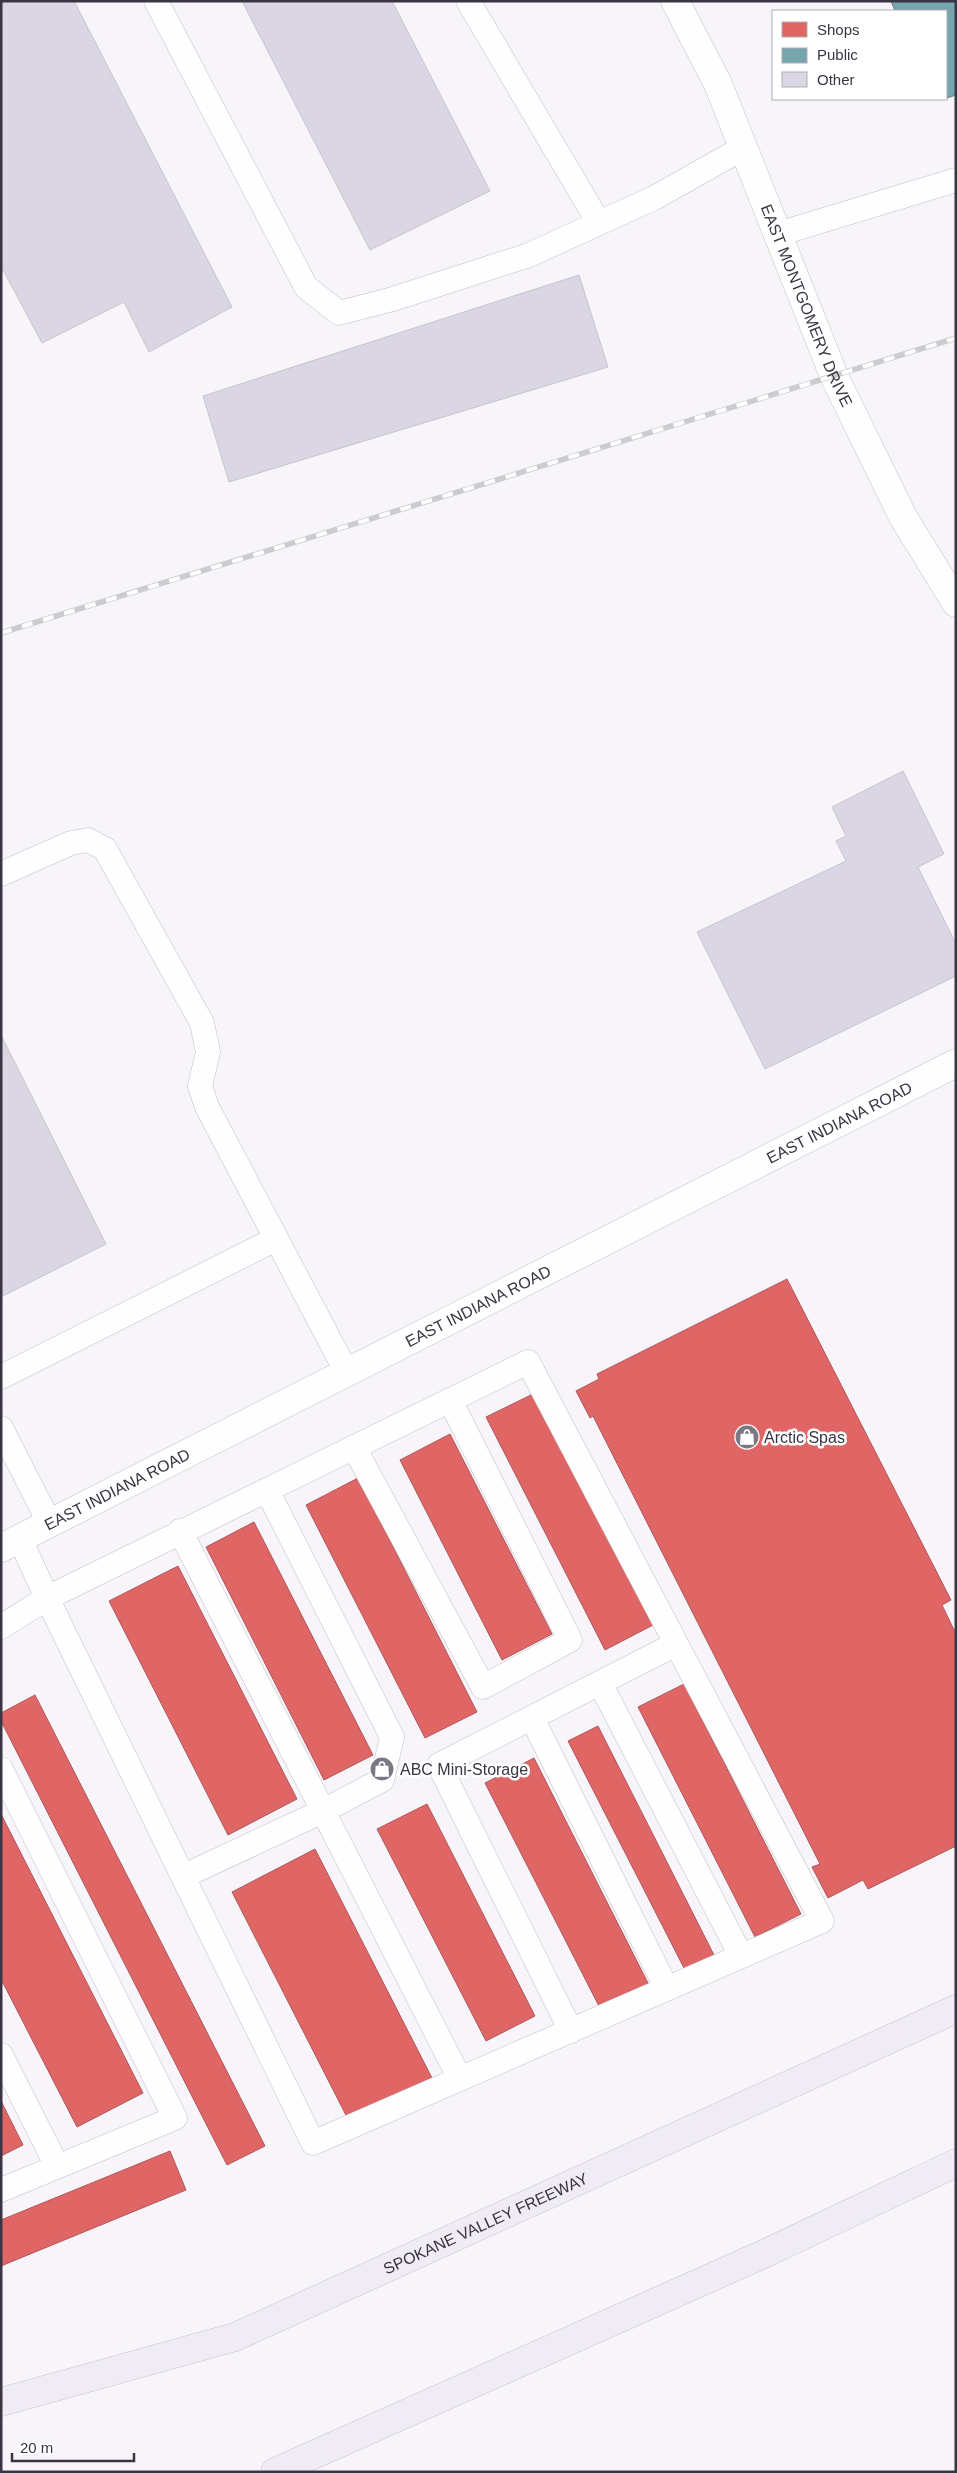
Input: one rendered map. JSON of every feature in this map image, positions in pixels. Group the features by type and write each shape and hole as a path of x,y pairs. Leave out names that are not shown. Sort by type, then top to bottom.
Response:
{"highway":[{"name":"SPOKANE VALLEY FREEWAY","path":"1,2402 235,2337 956,2009"},
{"path":"275,2472 766,2253 956,2163"}],"street":[{"name":"EAST MONTGOMERY DRIVE","path":"674,1 718,84 838,385 903,517 956,603"},
{"name":"EAST INDIANA ROAD","path":"10,1544 956,1063"}],"lane":[{"path":"156,1 306,287 339,313 393,299 529,255 654,198 743,148"},
{"path":"468,1 600,223"},
{"path":"778,234 956,180"},
{"path":"1,874 71,843 88,840 105,849 202,1023 208,1052 200,1086 207,1107 347,1373"},
{"path":"1,1377 276,1239"},
{"path":"1,1627 47,1598 180,1531 528,1362 822,1921 313,2143 47,1598 10,1544"},
{"path":"354,1447 483,1687 570,1640 450,1400"},
{"path":"1,1428 50,1524"},
{"path":"184,1876 323,1811 382,1780 392,1737 266,1490"},
{"path":"180,1531 460,2079"},
{"path":"571,2031 439,1765 676,1644"},
{"path":"600,1683 741,1956"},
{"path":"532,1718 667,1989"},
{"path":"1,1769 175,2118 1,2190"},
{"path":"1,2055 57,2166"}],"building: Shops":[{"path":"787,1279 951,1600 942,1605 956,1634 956,1846 868,1889 863,1880 828,1898 812,1867 820,1864 593,1416 590,1418 576,1391 599,1379 597,1374"},
{"path":"535,1393 653,1625 605,1650 486,1417"},
{"path":"450,1434 552,1634 502,1660 400,1460"},
{"path":"358,1478 477,1712 425,1738 306,1505"},
{"path":"254,1522 373,1755 324,1780 206,1547"},
{"path":"178,1566 297,1799 228,1835 109,1601"},
{"path":"684,1684 801,1914 755,1937 638,1707"},
{"path":"35,1695 265,2146 227,2165 1,1721 1,1713"},
{"path":"598,1726 714,1955 685,1970 568,1741"},
{"path":"534,1758 651,1989 603,2014 485,1783"},
{"path":"427,1804 535,2016 486,2041 377,1829"},
{"path":"1,1814 143,2093 77,2127 1,1979"},
{"path":"315,1849 433,2080 350,2123 232,1892"},
{"path":"1,2101 23,2145 1,2156"},
{"path":"170,2151 186,2190 1,2266 1,2220"}],"building: Public":[{"path":"891,1 956,1 956,95 947,98 947,10 895,10"}],"building: Other":[{"path":"1,1 74,1 232,307 149,352 124,302 42,343 1,266"},
{"path":"242,1 392,1 490,191 370,250"},
{"path":"579,275 608,367 229,482 203,396"},
{"path":"903,771 944,854 918,867 956,944 956,976 765,1069 697,932 846,861 836,841 846,836 832,807"},
{"path":"1,1035 106,1244 1,1297"}],"railway":[{"path":"1,633 956,338"}],"place":[{"name":"Arctic Spas","path":"747,1437"},
{"name":"ABC Mini-Storage","path":"382,1769"}]}
